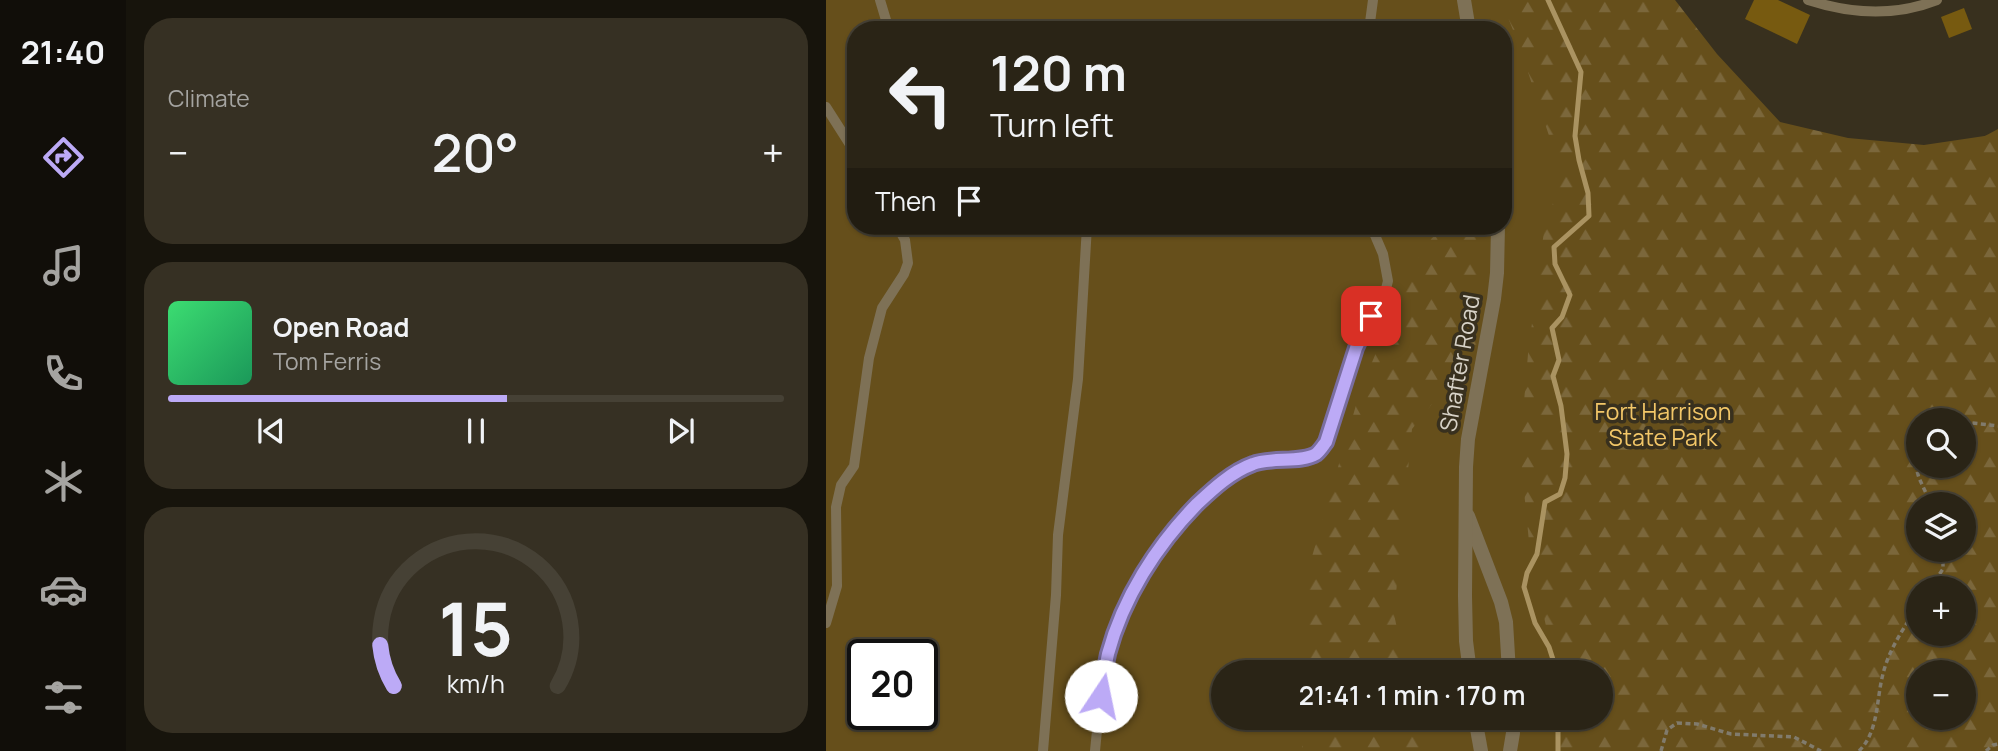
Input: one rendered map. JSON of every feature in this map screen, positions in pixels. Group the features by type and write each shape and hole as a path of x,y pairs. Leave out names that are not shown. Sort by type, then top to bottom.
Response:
{"street":[{"path":"1464,0 1468,21"},
{"name":"Shafter Road","path":"1468,660 1465,596 1468,439 1494,299 1498,235"},
{"name":"Shafter Road","path":"1465,508 1501,602 1506,622 1508,660"},
{"path":"1477,730 1480,751"},
{"path":"1510,751 1513,730"}],"lane":[{"path":"880,0 886,21"},
{"path":"1370,21 1373,0"},
{"path":"1808,0 1887,12 1937,0"},
{"path":"826,107 847,140"},
{"path":"826,623 837,586 836,507 841,485 854,466 869,358 882,308 908,263 902,235"},
{"path":"1043,751 1056,595 1058,534 1078,379 1086,235"},
{"path":"1095,751 1109,653 1139,580 1163,542 1209,492 1230,476 1254,463 1316,454 1326,442 1356,348 1371,316 1383,300 1388,281 1383,254 1375,235"}],"path":[{"path":"1976,423 1998,426"},
{"path":"1859,751 1873,730 1883,673 1896,640 1906,625"},
{"path":"1661,751 1667,730 1677,723 1697,724 1731,734 1794,737 1821,751"},
{"path":"1986,751 1998,744"}],"green space":[{"name":"Fort Harrison State Park","path":"826,0 1602,0 1827,158 1970,144 1998,129 1998,751 826,751"},
{"path":"1501,0 1675,0 1717,54 1780,122 1848,138 1924,145 1998,134 1998,751 1554,751 1554,730 1613,730 1613,660 1551,660 1530,552 1520,450 1528,354 1544,231 1562,175 1512,21 1509,21"},
{"path":"1436,235 1476,235 1487,335 1412,429 1394,614 1404,660 1307,660 1309,567 1361,388 1414,264"},
{"path":"1303,730 1419,730 1423,751 1302,751"}],"building":[{"path":"1754,0 1778,0 1810,15 1797,44 1745,19"},
{"path":"1964,8 1972,29 1949,38 1941,17"}],"waterway":[{"path":"1548,0 1581,72 1575,136 1588,193 1589,216 1554,247 1555,264 1570,295 1562,317 1552,328 1559,360 1553,376 1561,406 1567,454 1565,478 1560,494 1545,502 1537,554 1527,573 1524,587 1535,623 1553,660"},
{"path":"1558,730 1558,751"}],"route":[{"path":"1101,696 1109,653 1125,609 1139,580 1163,542 1209,492 1230,476 1254,463 1316,454 1326,442 1356,348 1371,316"}]}
